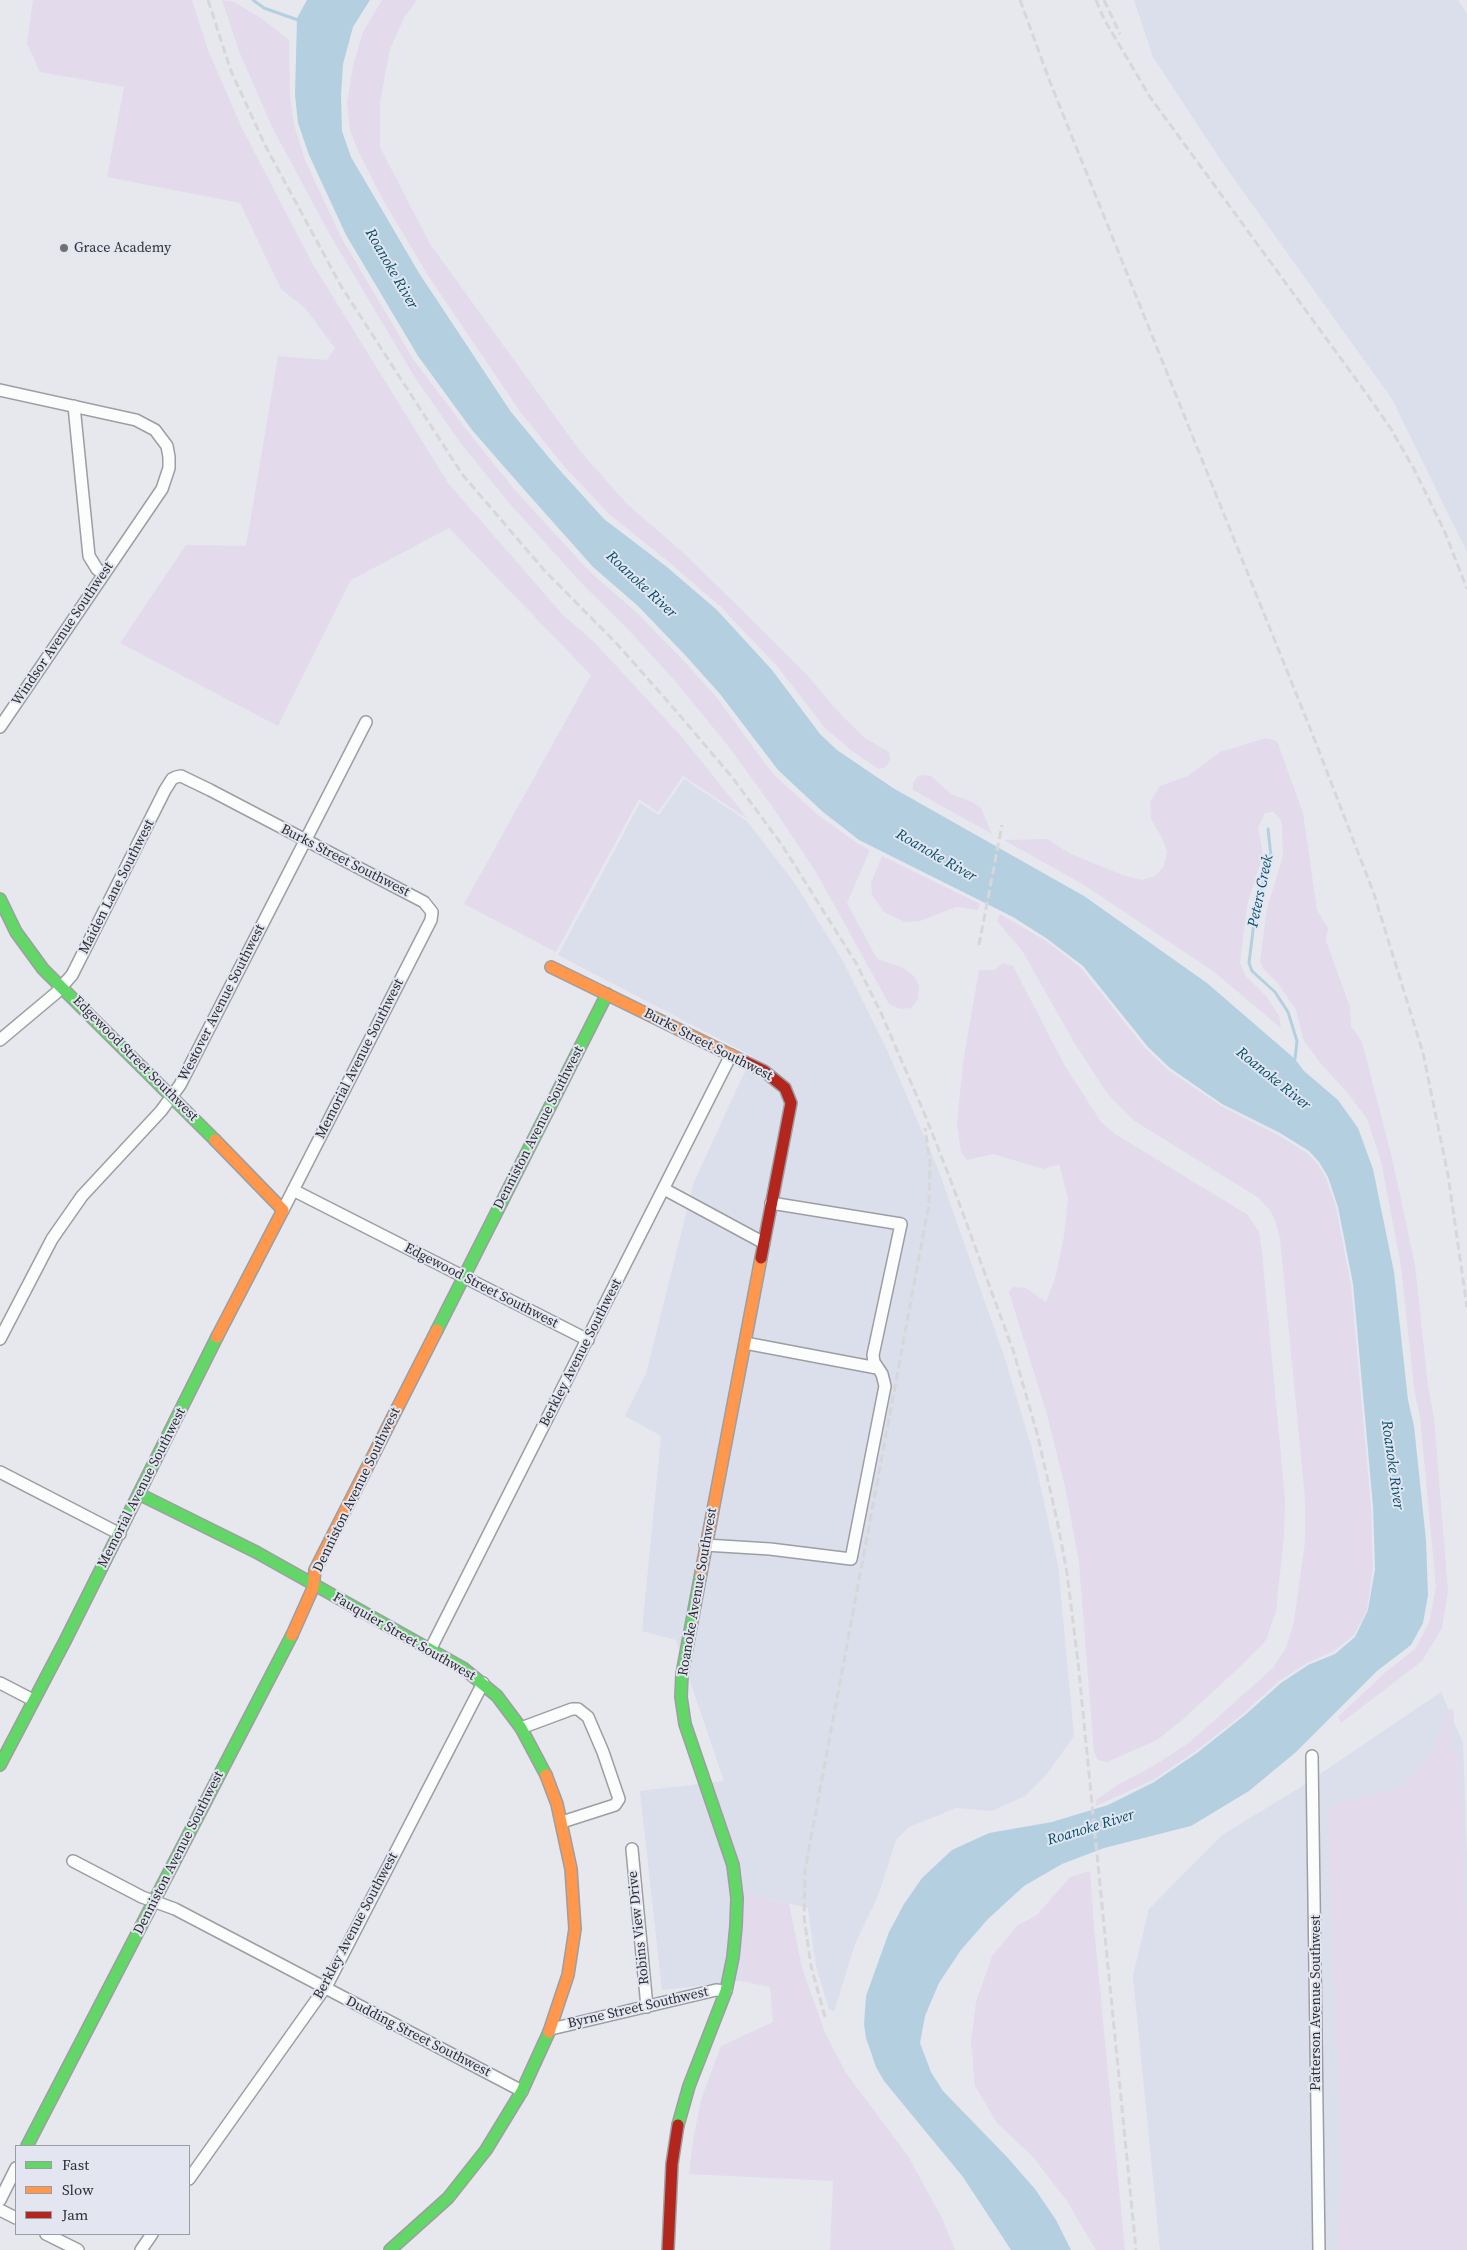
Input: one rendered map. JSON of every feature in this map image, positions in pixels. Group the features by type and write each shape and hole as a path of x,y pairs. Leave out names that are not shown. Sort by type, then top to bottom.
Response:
{"street":[{"name":"Windsor Avenue Southwest","path":"0,390 146,424 155,430 166,446 169,457 166,479 162,489 0,727"},
{"path":"74,406 89,556 97,569 104,574"},
{"name":"Westover Avenue Southwest","path":"0,1339 52,1239 82,1196 173,1096 243,965 366,722"},
{"name":"Maiden Lane Southwest","path":"0,1040 62,987 76,967 172,779 181,776 239,807"},
{"name":"Burks Street Southwest","path":"239,807 424,902 432,912 428,927"},
{"name":"Edgewood Street Southwest","path":"0,899 16,932 28,951 284,1210"},
{"name":"Memorial Avenue Southwest","path":"0,1765 120,1534 428,927"},
{"name":"Burks Street Southwest","path":"550,967 764,1071 778,1082 789,1096 791,1110 771,1203"},
{"name":"Denniston Avenue Southwest","path":"28,2145 290,1639 314,1584 315,1570 607,994"},
{"name":"Berkley Avenue Southwest","path":"430,1650 731,1056"},
{"path":"664,1189 764,1243"},
{"name":"Edgewood Street Southwest","path":"293,1190 588,1340"},
{"path":"705,1545 761,1548 851,1559 885,1386 882,1374 877,1368 873,1355 901,1224 771,1203"},
{"name":"Roanoke Avenue Southwest","path":"668,2250 672,2164 680,2114 726,1991 733,1957 736,1926 736,1881 725,1841 685,1724 681,1698 682,1674 771,1203"},
{"path":"745,1343 877,1368"},
{"path":"0,1472 120,1534"},
{"name":"Fauquier Street Southwest","path":"139,1494 250,1549 463,1668 497,1696 521,1728 549,1781 562,1822 571,1869 575,1929 568,1976 551,2029 522,2091 486,2150 434,2211 390,2250"},
{"name":"Berkley Avenue Southwest","path":"190,2178 325,1988 483,1683"},
{"path":"0,1684 33,1700"},
{"path":"521,1728 572,1709 578,1710 588,1717 604,1752 619,1799 616,1805 562,1822"},
{"name":"Patterson Avenue Southwest","path":"1312,1756 1319,2250"},
{"name":"Robins View Drive","path":"632,1849 647,2007"},
{"name":"Dudding Street Southwest","path":"73,1860 154,1901 176,1909 522,2091"},
{"name":"Byrne Street Southwest","path":"551,2029 716,1990 726,1991"},
{"path":"0,2200 15,2170"},
{"path":"0,2210 15,2218"},
{"path":"48,2235 78,2250"},
{"path":"140,2250 151,2235"}],"shaded area":[{"path":"33,0 192,0 208,50 241,126 312,263 448,483 563,615 594,642 681,736 748,819 683,776 658,812 639,799 556,952 464,904 591,675 449,528 351,580 278,726 120,643 186,545 246,546 278,356 327,360 335,348 305,308 281,289 240,203 107,177 124,87 40,72 27,44"},
{"path":"222,0 234,2 261,18 289,40 290,95 294,125 305,160 341,237 413,359 469,433 515,490 589,571 635,611 717,698 773,774 818,815 870,850 847,903 877,959 903,968 914,976 919,986 918,999 911,1008 900,1009 889,1004 816,872 774,809 729,747 676,682 625,626 586,588 511,505 462,445 414,376 329,233 272,127 239,51"},
{"path":"382,0 417,0 404,18 390,49 380,102 380,147 430,244 580,451 627,504 687,556 805,673 842,716 865,738 889,752 890,760 886,767 879,769 852,751 825,728 777,666 721,607 609,514 563,465 521,413 429,277 382,198 358,151 350,130 347,103 353,66 363,32"},
{"path":"1134,0 1458,0 1467,14 1467,552 1392,399 1220,159 1153,57"},
{"path":"1266,738 1277,741 1303,813 1317,910 1328,928 1326,941 1350,1007 1351,1026 1362,1042 1392,1158 1415,1265 1428,1386 1434,1418 1448,1591 1442,1628 1422,1661 1341,1723 1338,1717 1387,1671 1415,1649 1429,1623 1436,1587 1420,1417 1414,1388 1401,1266 1381,1161 1367,1119 1304,1041 1296,1010 1279,985 1263,968 1260,961 1267,908 1283,856 1280,818 1273,812 1265,813 1258,828 1263,855 1247,905 1240,963 1245,975 1267,997 1279,1016 1281,1028 1213,971 1084,885 1004,840 1047,839 1071,854 1125,876 1142,880 1155,876 1164,866 1167,851 1151,819 1150,802 1160,786 1188,776 1220,752"},
{"path":"923,775 931,776 951,794 972,802 981,808 992,834 913,790 913,783 917,777"},
{"path":"684,779 747,821 796,885 844,963 888,1052 938,1169 1005,1359 1032,1449 1058,1565 1074,1736 1046,1775 1025,1796 992,1811 956,1808 909,1827 896,1840 878,1896 855,1944 834,2012 829,2009 816,1966 808,1908 746,1894 741,1981 662,1990 640,1791 724,1781 676,1640 642,1631 661,1436 625,1416 646,1374 694,1182 752,1056 558,955 640,803 659,815"},
{"path":"882,856 980,904 978,910 956,907 920,921 905,922 884,912 872,895 871,883"},
{"path":"1000,914 1046,941 1081,968 1145,1048 1168,1070 1221,1106 1278,1135 1307,1153 1317,1163 1326,1178 1336,1207 1351,1285 1371,1507 1373,1567 1367,1610 1354,1635 1334,1651 1307,1663 1279,1681 1244,1713 1196,1751 1153,1780 1096,1806 1096,1800 1116,1786 1155,1765 1190,1742 1273,1668 1286,1648 1294,1621 1305,1542 1305,1498 1280,1239 1270,1210 1259,1198 1133,1120 1107,1093 1075,1044 1023,952 997,921"},
{"path":"1003,963 1013,966 1065,1066 1101,1122 1115,1134 1248,1215 1259,1232 1262,1253 1285,1499 1284,1536 1276,1611 1266,1640 1242,1665 1181,1721 1157,1740 1107,1762 1098,1760 1094,1752 1079,1563 1066,1491 1046,1411 1009,1292 1013,1287 1026,1288 1046,1302 1056,1275 1064,1236 1068,1199 1059,1164 1044,1169 993,1154 967,1160 961,1152 957,1123 963,1063 979,970 994,970"},
{"path":"1441,1692 1463,1743 1467,1856 1467,2250 1160,2250 1133,1976 1149,1909 1222,1835 1301,1787"},
{"path":"1450,1709 1453,1709 1454,1716 1448,1741 1459,1756 1467,1949 1467,2250 1338,2250 1338,2211 1343,2188 1328,1812 1333,1806 1402,1787 1429,1758"},
{"path":"1090,1871 1125,2250 1096,2250 1067,2201 1033,2157 997,2123 975,2086 971,2041 976,2002 992,1956 1017,1926 1037,1915 1070,1877"},
{"path":"745,1894 789,1904 802,1968 826,2035 846,2073 908,2156 942,2218 955,2250 830,2250 833,2181 689,2174 701,2100 721,2046 773,2022 770,1987 741,1981"}],"water":[{"name":"Roanoke River","path":"307,0 370,0 353,27 343,64 341,96 342,131 351,157 419,273 511,412 604,519 667,567 717,610 772,670 820,734 837,750 893,788 1084,896 1207,983 1295,1059 1304,1071 1338,1100 1358,1128 1373,1169 1394,1272 1408,1400 1414,1426 1426,1540 1428,1595 1423,1623 1411,1645 1377,1671 1296,1752 1249,1791 1191,1826 1104,1848 1062,1864 1024,1886 988,1919 961,1950 939,1983 925,2016 920,2043 931,2072 943,2091 1035,2189 1056,2220 1071,2250 1011,2250 963,2177 884,2081 876,2067 866,2038 864,2024 866,1996 889,1932 904,1904 922,1878 952,1850 989,1833 1052,1822 1108,1805 1154,1782 1197,1753 1245,1715 1281,1683 1308,1665 1335,1654 1355,1637 1368,1610 1375,1569 1373,1506 1353,1284 1338,1207 1328,1177 1319,1162 1309,1151 1280,1133 1222,1104 1170,1068 1148,1047 1083,966 1046,938 1013,917 859,840 823,812 778,770 720,694 686,656 638,606 593,567 472,430 418,356 346,235 309,155 298,123 295,95 297,18"}],"waterway":[{"path":"253,0 264,8 298,20"},
{"name":"Peters Creek","path":"1268,829 1271,856 1256,906 1249,963 1252,971 1275,992 1288,1012 1297,1041 1295,1059 1292,1061"}],"railway":[{"path":"208,0 231,71 266,147 341,286 462,474 544,570 618,645 671,705 732,777 782,845 856,963 881,1013 925,1115 1014,1353 1037,1433 1067,1573 1078,1662 1136,2250"},
{"path":"1020,0 1050,82 1312,733 1374,894 1423,1053 1448,1175 1467,1307"},
{"path":"1096,0 1104,19 1150,97 1391,429 1414,469 1444,530 1467,589"},
{"path":"1104,0 1120,34"},
{"path":"979,945 1002,825"},
{"path":"825,2017 811,1966 804,1917 805,1870 929,1204 930,1161 925,1128"}],"traffic: fast":[{"path":"0,899 16,932 43,969 215,1140"},
{"path":"437,1330 607,994"},
{"path":"0,1765 65,1641 217,1337"},
{"path":"139,1494 256,1552 463,1668 497,1696 521,1728 546,1775"},
{"path":"678,2125 689,2086 726,1991 733,1957 736,1926 737,1898 733,1865 685,1724 681,1697 682,1674 701,1573"},
{"path":"28,2145 292,1635"},
{"path":"390,2250 448,2198 486,2150 522,2091 549,2032"}],"traffic: slow":[{"path":"551,967 743,1061"},
{"path":"215,1140 283,1210 217,1337"},
{"path":"701,1573 761,1258"},
{"path":"292,1635 313,1588 315,1570 437,1330"},
{"path":"546,1775 557,1804 571,1869 575,1929 568,1975 549,2032"}],"traffic: jam":[{"path":"743,1061 764,1071 785,1088 791,1103 761,1258"},
{"path":"668,2250 672,2164 678,2125"}],"place":[{"name":"Grace Academy","path":"64,248"}]}
